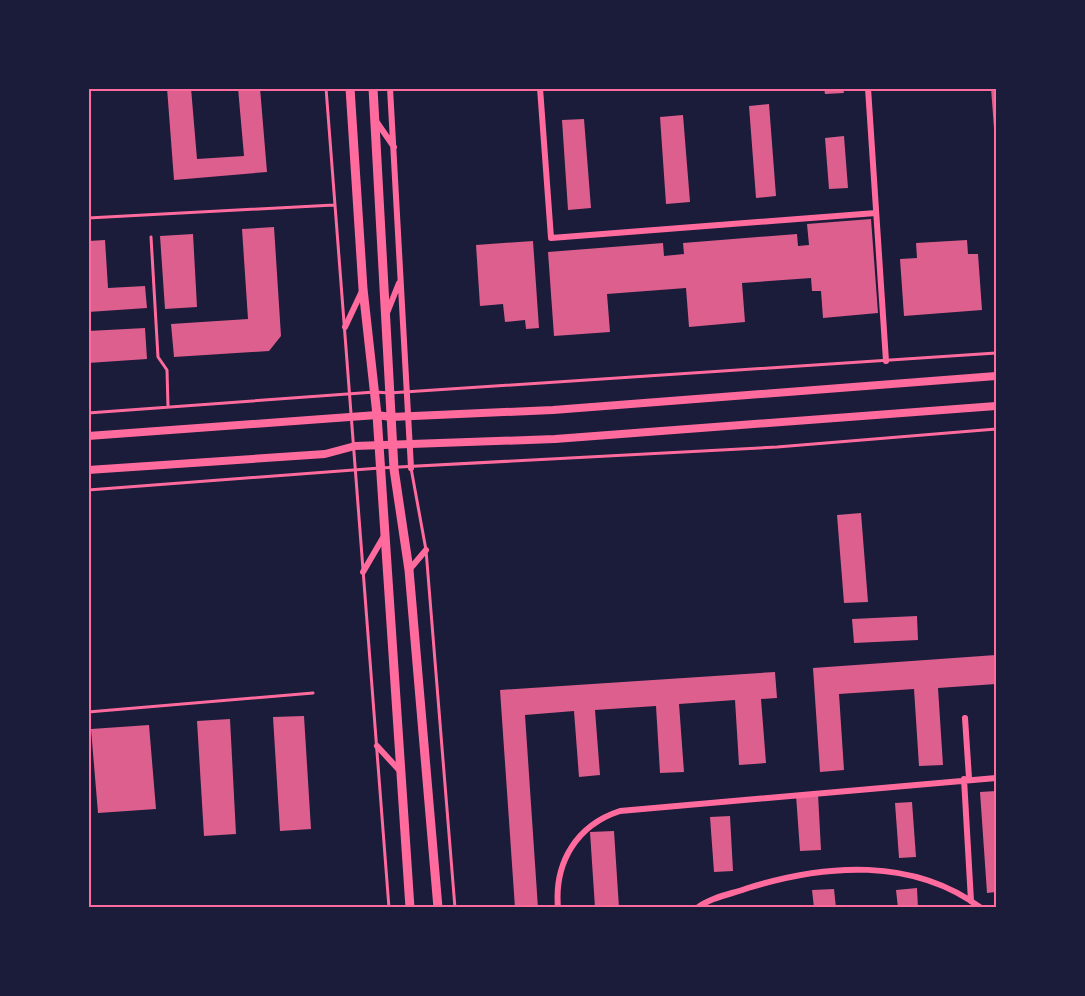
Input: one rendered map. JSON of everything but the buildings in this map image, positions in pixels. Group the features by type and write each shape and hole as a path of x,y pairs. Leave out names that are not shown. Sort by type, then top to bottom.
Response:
{"main road":[{"path":"350,88 363,289 377,415 410,908"},
{"path":"373,88 394,469 409,570 438,908"}],"street":[{"path":"390,88 411,468"},
{"path":"540,88 551,238 876,213"},
{"path":"868,88 886,361"},
{"path":"375,121 394,147"},
{"path":"386,316 400,280"},
{"path":"345,327 363,289"},
{"path":"88,436 377,415 391,417 552,410 996,376"},
{"path":"88,470 325,454 355,446 379,444 393,446 555,440 996,406"},
{"path":"363,572 384,536"},
{"path":"409,570 426,550"},
{"path":"965,718 971,901"},
{"path":"376,746 400,771"},
{"path":"558,908 559,873 574,842 599,819 620,811 996,778"},
{"path":"697,908 781,879 840,870 885,871 918,876 954,890 981,908"}],"lane":[{"path":"326,88 389,908"},
{"path":"88,218 334,205"},
{"path":"151,237 158,357 167,370 168,407"},
{"path":"88,413 375,392 405,392 996,353"},
{"path":"88,490 380,468 777,447 996,429"},
{"path":"411,468 426,550 455,908"},
{"path":"88,712 313,693"}]}
